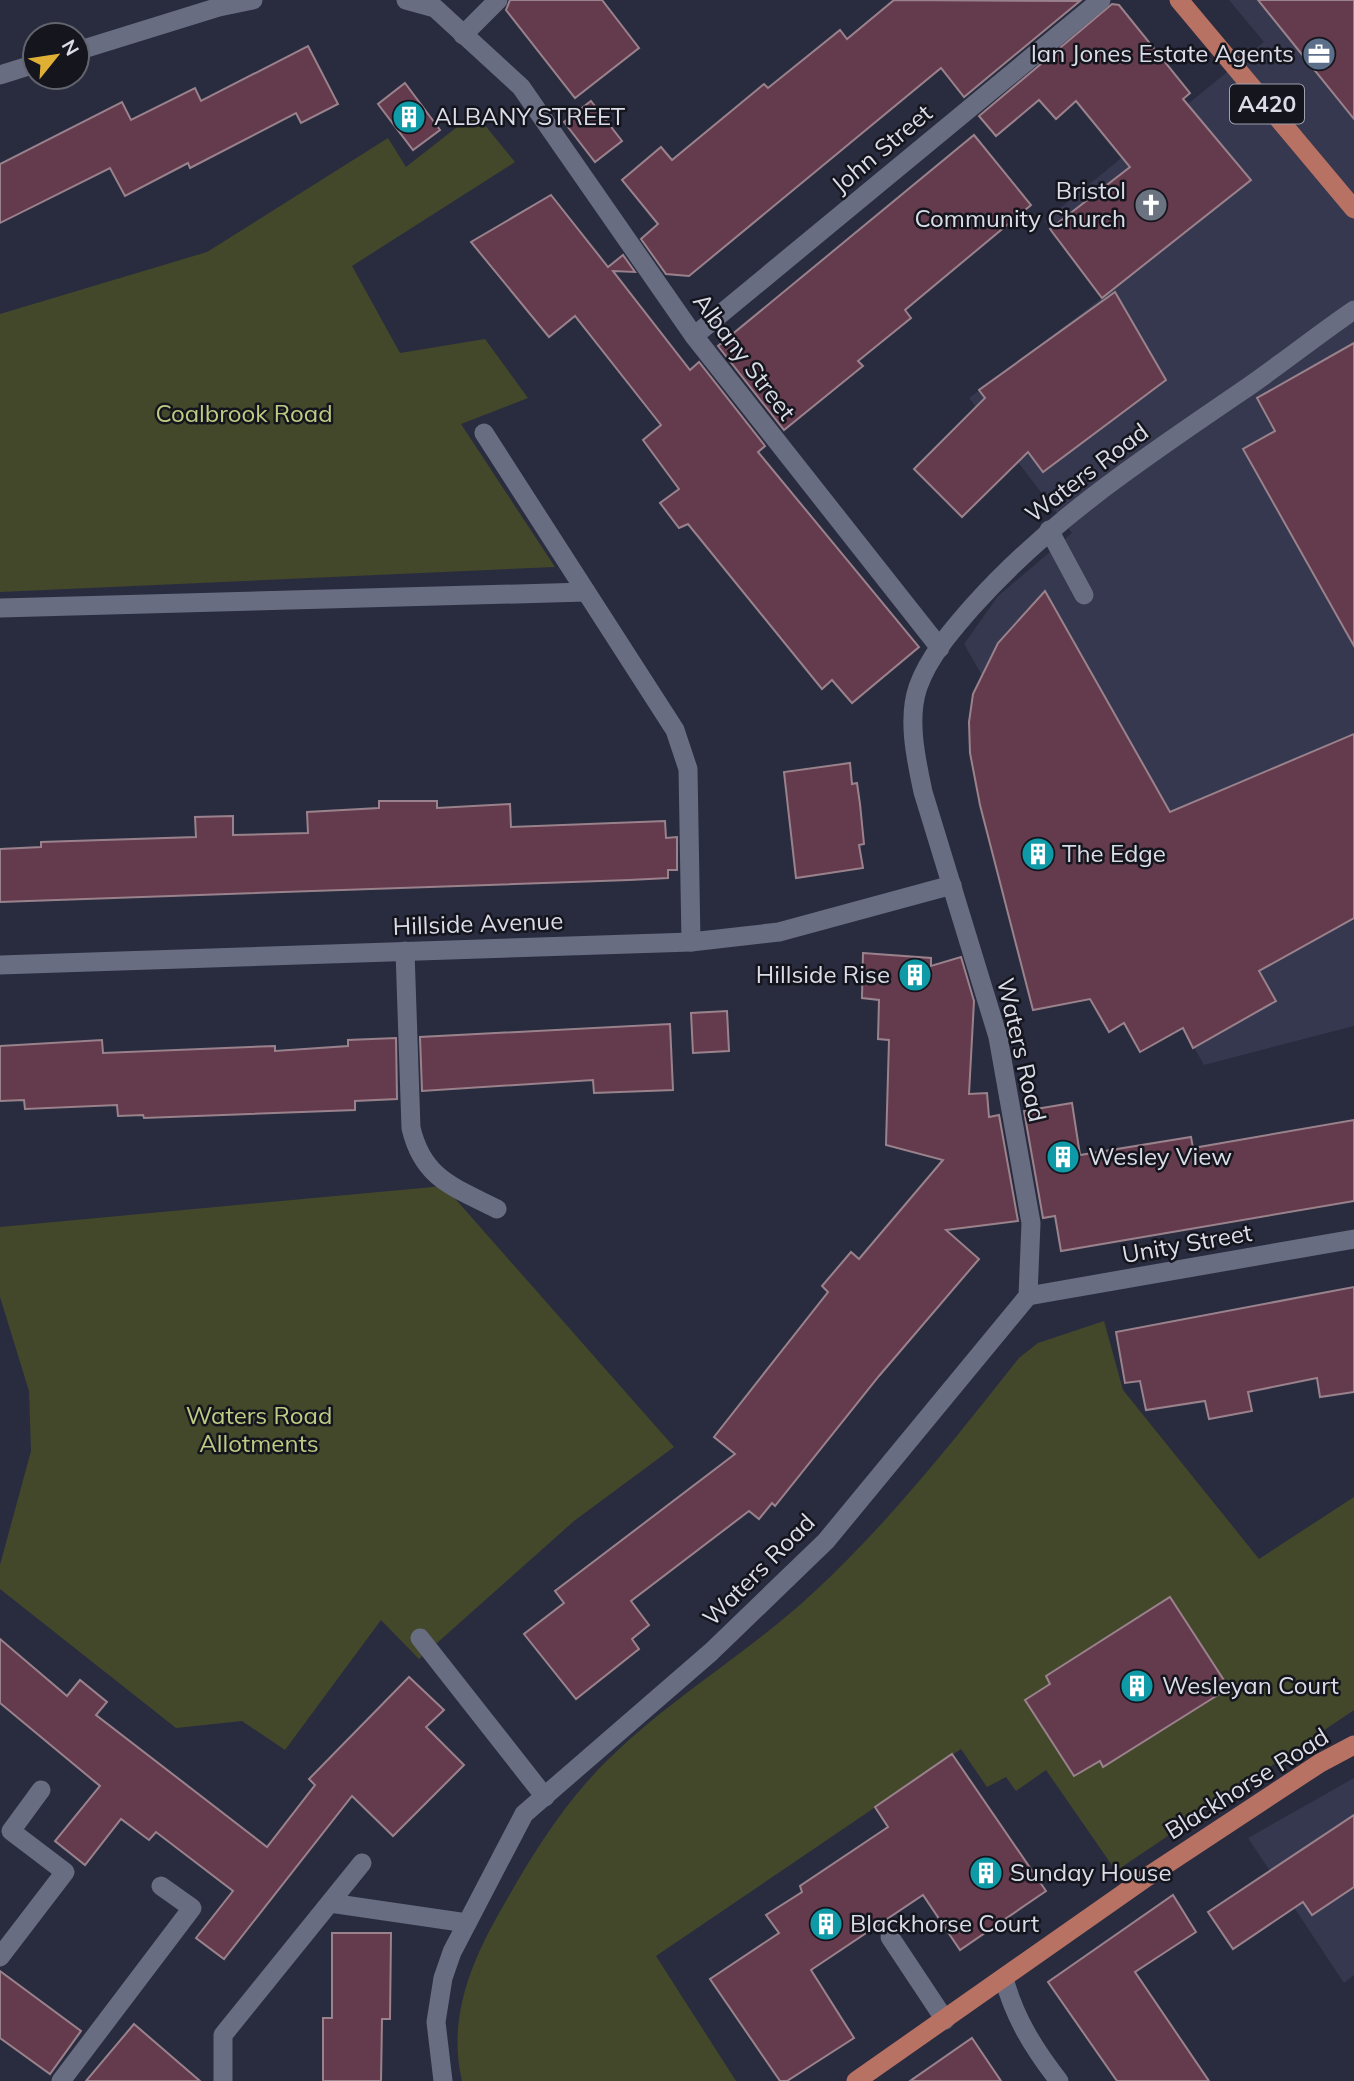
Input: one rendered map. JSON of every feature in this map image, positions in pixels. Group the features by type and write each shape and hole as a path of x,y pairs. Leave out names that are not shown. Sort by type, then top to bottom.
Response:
{"main road":[{"name":"A420","path":"1179,0 1354,209"},
{"name":"Blackhorse Road","path":"856,2081 1146,1877 1320,1763 1354,1745"}],"street":[{"path":"91,46 218,4 253,0"},
{"name":"Albany Street","path":"406,0 435,8 521,88 694,336 940,648"},
{"path":"463,35 498,0"},
{"name":"John Street","path":"694,336 1101,0"},
{"path":"0,75 21,69"},
{"name":"Waters Road","path":"443,2081 436,2040 438,1999 452,1952 524,1815 711,1652 825,1541 1028,1296 1031,1223 998,1037 923,792 913,729 916,691 925,668 1005,571 1049,530 1107,483 1354,310"},
{"path":"484,433 675,730 688,769 691,942"},
{"path":"1049,530 1084,595"},
{"path":"0,608 586,592"},
{"name":"Hillside Avenue","path":"0,965 691,942 779,932 952,885"},
{"path":"405,951 411,1128 416,1149 426,1166 439,1179 497,1209"},
{"name":"Unity Street","path":"1028,1296 1354,1239"},
{"path":"420,1638 545,1797"},
{"path":"0,1957 65,1872 11,1831 41,1790"},
{"path":"223,2081 223,2035 362,1863"},
{"path":"61,2081 192,1908 161,1886"},
{"path":"330,1903 467,1923"},
{"path":"890,1937 945,2020"},
{"path":"1004,1978 1022,2028 1059,2081"}],"shaded area":[{"path":"1229,0 1354,0 1354,1026 1204,1065 964,644 998,596 1072,533 969,398 1102,298 1044,221 1264,42"},
{"path":"1354,1778 1354,1975 1344,1983 1248,1838"}],"green space":[{"name":"Coalbrook Road","path":"475,113 515,162 352,266 400,353 485,339 528,398 461,424 555,567 0,592 0,314 207,252 388,138 406,167"},
{"name":"Waters Road Allotments","path":"444,1186 674,1447 574,1521 419,1659 381,1620 285,1750 242,1721 176,1728 0,1589 0,1565 31,1451 29,1391 0,1297 0,1227"},
{"path":"1104,1321 1123,1390 1259,1559 1354,1497 1354,1710 1116,1871 1046,1770 1016,1791 1006,1777 987,1787 961,1749 656,1956 736,2081 462,2081 458,2059 460,2016 478,1954 528,1864 561,1814 586,1783 611,1756 667,1708 756,1641 841,1566 920,1480 1019,1358 1038,1343"}],"building":[{"path":"510,0 602,0 639,48 575,98 506,10"},
{"path":"894,0 1080,1 964,97 941,68 689,276 666,274 641,239 658,224 622,180 661,147 672,160 764,84 768,88 840,30 847,39"},
{"path":"1258,0 1354,0 1354,119 1304,57"},
{"path":"1112,4 1119,5 1190,93 1183,99 1251,180 1102,298 1050,229 1130,167 1076,101 1056,119 1039,100 996,136 979,116"},
{"path":"308,46 338,104 301,123 296,113 190,168 188,163 125,196 110,168 0,223 0,164 122,102 131,120 195,88 201,101"},
{"name":"ALBANY STREET","path":"405,83 440,130 413,150 378,104"},
{"path":"591,101 622,141 595,162 564,122"},
{"path":"974,135 1031,205 905,310 911,318 858,361 863,366 784,430 718,346"},
{"path":"551,195 608,267 623,255 635,272 613,271 690,370 699,362 765,446 758,452 919,647 852,703 832,680 822,689 688,524 679,528 660,503 679,489 643,440 661,425 575,316 549,337 471,242"},
{"path":"1115,292 1166,380 1043,472 1028,452 962,517 914,469 985,398 979,390"},
{"path":"1354,343 1354,646 1243,449 1275,431 1257,398"},
{"path":"1045,591 1170,812 1354,734 1354,918 1259,971 1276,1001 1193,1048 1183,1028 1140,1052 1124,1023 1109,1032 1090,999 1033,1010 980,805 970,753 969,722 973,694 998,643"},
{"path":"850,763 852,784 857,783 860,804 864,844 859,845 863,868 796,878 784,772"},
{"path":"379,801 437,801 437,808 510,804 511,827 665,821 666,838 677,837 677,870 668,870 668,878 629,880 0,902 0,849 41,847 41,842 196,837 195,817 233,816 233,835 308,833 307,812 379,808"},
{"path":"863,953 931,958 931,966 961,957 974,1001 969,1094 987,1093 989,1117 999,1115 1018,1221 946,1230 979,1259 879,1376 775,1506 772,1503 759,1519 749,1511 631,1601 649,1625 632,1639 639,1649 576,1699 524,1634 564,1603 555,1591 735,1454 714,1437 828,1292 822,1286 851,1252 859,1259 943,1160 886,1145 889,1040 878,1039 879,1000 862,998"},
{"path":"727,1011 729,1051 693,1053 691,1013"},
{"path":"670,1024 673,1090 594,1093 593,1080 422,1091 420,1037"},
{"path":"396,1038 397,1099 355,1101 355,1110 144,1118 143,1115 118,1116 117,1105 25,1109 24,1100 0,1101 0,1046 102,1040 103,1053 275,1046 275,1051 348,1046 348,1040"},
{"path":"1072,1103 1080,1155 1191,1137 1193,1148 1354,1120 1354,1201 1061,1251 1055,1216 1043,1218 1024,1111"},
{"path":"1354,1287 1354,1392 1320,1397 1317,1378 1248,1392 1252,1411 1209,1419 1205,1401 1146,1410 1140,1381 1125,1383 1116,1332"},
{"name":"Wesleyan Court","path":"1170,1597 1229,1688 1103,1767 1100,1761 1074,1776 1025,1700 1050,1684 1046,1676"},
{"path":"0,1639 67,1696 80,1680 107,1702 96,1715 267,1847 315,1785 309,1779 409,1677 444,1710 426,1727 464,1765 393,1836 352,1796 224,1959 196,1938 233,1891 156,1832 149,1840 121,1819 85,1865 55,1841 100,1786 0,1703"},
{"path":"952,1754 1046,1891 960,1950 923,1895 811,1970 854,2038 787,2081 780,2081 710,1979 779,1933 766,1915 802,1892 800,1886 888,1827 875,1807"},
{"path":"1354,1815 1354,1887 1312,1915 1303,1902 1233,1949 1208,1912"},
{"path":"1173,1895 1196,1932 1135,1972 1209,2081 1117,2081 1048,1982"},
{"path":"332,1933 391,1933 390,2019 382,2019 381,2081 323,2081 323,2018 332,2018"},
{"path":"0,1971 81,2031 50,2074 0,2038"},
{"path":"134,2024 200,2081 86,2081"},
{"path":"972,2038 1001,2081 910,2081"}],"place":[{"name":"Ian Jones Estate Agents","path":"1319,54"},
{"name":"ALBANY STREET","path":"409,117"},
{"name":"Bristol Community Church","path":"1151,205"},
{"name":"The Edge","path":"1038,854"},
{"name":"Hillside Rise","path":"915,975"},
{"name":"Wesley View","path":"1063,1157"},
{"name":"Wesleyan Court","path":"1137,1686"},
{"name":"Sunday House","path":"986,1873"},
{"name":"Blackhorse Court","path":"826,1924"}]}
